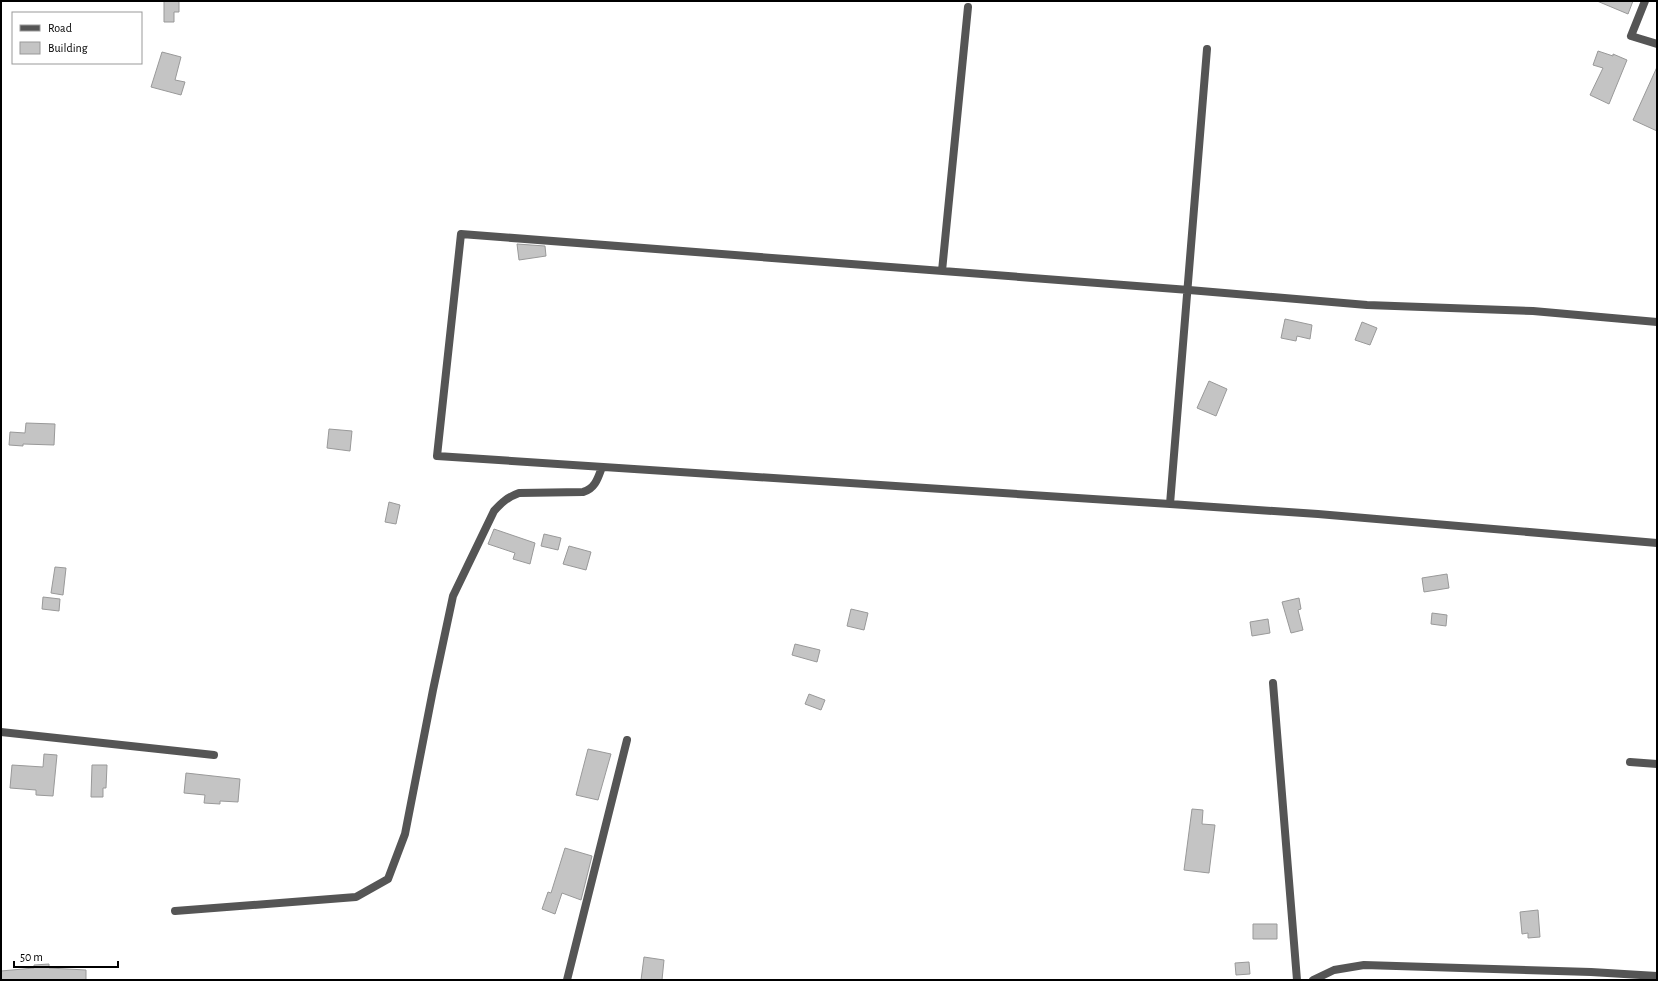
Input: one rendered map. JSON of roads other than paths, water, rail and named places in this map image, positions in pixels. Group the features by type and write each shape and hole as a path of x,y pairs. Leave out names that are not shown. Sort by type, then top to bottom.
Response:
{"street":[{"path":"1644,1 1631,36 1657,44"},
{"path":"942,271 968,7"},
{"path":"1170,504 1189,290 1207,49"},
{"path":"1657,322 1532,311 1367,305 461,234 437,456 1318,514 1657,543"},
{"path":"175,910 356,897 388,879 405,834 432,690 453,596 494,511 501,503 519,493 583,492 589,490 594,486 602,467"},
{"path":"1273,683 1297,980"},
{"path":"1,732 214,755"},
{"path":"567,980 627,740"},
{"path":"1630,762 1657,764"},
{"path":"1313,980 1334,970 1364,965 1591,972 1657,976"}]}
